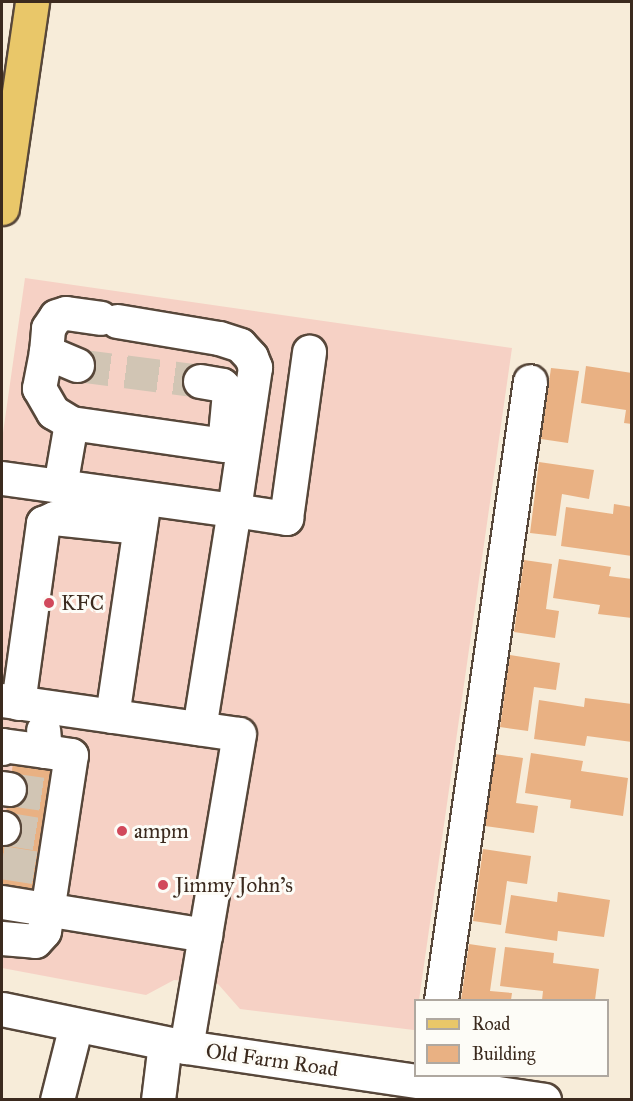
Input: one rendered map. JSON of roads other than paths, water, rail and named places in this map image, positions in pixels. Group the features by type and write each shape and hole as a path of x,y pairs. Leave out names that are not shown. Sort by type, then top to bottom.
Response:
{"main road":[{"path":"2,208 32,2"}],"street":[{"path":"223,508 255,368 251,357 240,345 219,338 66,313 56,316 48,328 39,388 53,412 71,423 224,445"},
{"path":"46,352 77,365"},
{"path":"2,938 35,941 44,931 48,909 47,869 58,796 58,753 19,703 43,523 54,518 223,508 286,518 309,352"},
{"path":"200,381 222,385 229,392 224,445 223,508 200,728"},
{"path":"441,999 530,381"},
{"path":"60,486 71,423"},
{"path":"2,478 60,486 142,512"},
{"path":"58,753 76,733 102,714 142,512"},
{"path":"19,703 239,734 205,935 158,1100"},
{"path":"2,748 2,745 58,753"},
{"path":"2,902 205,935"},
{"name":"Old Farm Road","path":"2,1009 175,1045 414,1077"},
{"path":"57,1100 76,1024"},
{"name":"Old Farm Road","path":"414,1077 429,1079 473,1094 544,1100"}],"tunnel":[{"path":"77,365 200,381"},
{"path":"9,789 51,795"},
{"path":"3,828 45,835"},
{"path":"2,862 40,868"}],"place":[{"name":"KFC","path":"49,603"},
{"name":"ampm","path":"122,831"},
{"name":"Jimmy John's","path":"163,885"}]}
